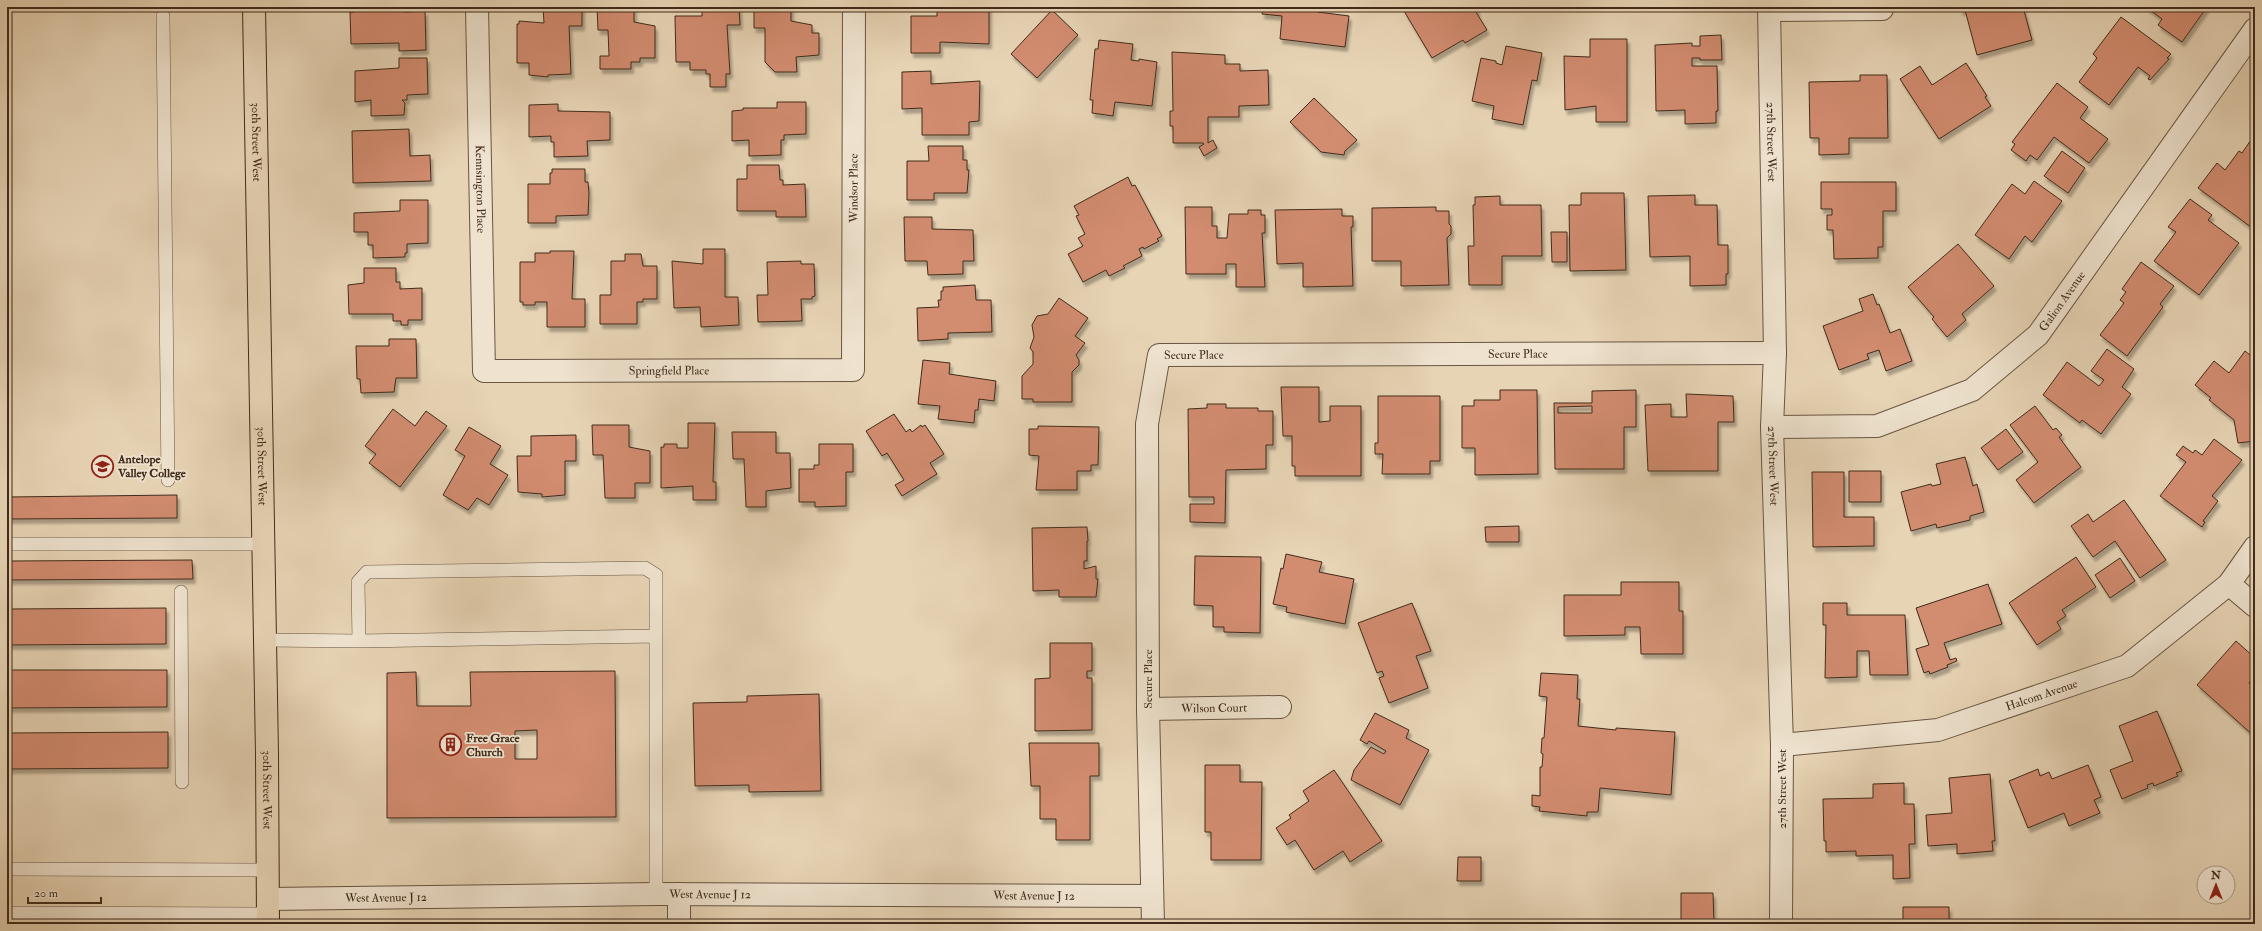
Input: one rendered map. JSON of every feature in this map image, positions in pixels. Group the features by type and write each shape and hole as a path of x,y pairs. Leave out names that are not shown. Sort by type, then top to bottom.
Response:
{"main road":[{"name":"30th Street West","path":"254,7 264,544 268,912"}],"street":[{"name":"Kennsington Place","path":"477,7 484,370"},
{"name":"Windsor Place","path":"853,370 854,7"},
{"path":"1769,9 1882,9"},
{"name":"27th Street West","path":"1769,9 1774,353 1772,427 1782,745 1781,924"},
{"name":"Galion Avenue","path":"1772,427 1877,426 1972,390 2038,335 2255,29"},
{"name":"Secure Place","path":"1153,924 1148,709 1147,424 1159,355 1774,353"},
{"name":"Springfield Place","path":"484,370 853,370"},
{"name":"Halcom Avenue","path":"1782,745 1938,730 2128,666 2228,584 2255,547"},
{"path":"2228,584 2255,606"},
{"name":"Wilson Court","path":"1148,709 1280,707"},
{"name":"West Avenue J 12","path":"268,912 656,894 1152,896"},
{"path":"679,894 679,924"}],"lane":[{"path":"163,16 168,480"},
{"path":"7,544 264,544"},
{"path":"359,642 358,582 367,572 645,568 656,575 656,894"},
{"path":"180,592 182,782"},
{"path":"265,640 359,642 656,636"},
{"path":"7,869 268,870"},
{"path":"7,913 268,912"}],"building":[{"path":"354,7 404,7 404,12 425,11 426,50 399,51 399,43 351,44 350,12 354,12"},
{"path":"543,7 582,7 582,26 569,26 571,74 548,75 548,77 529,75 529,63 517,63 517,24 519,24 519,21 544,23"},
{"path":"597,7 634,7 634,22 655,26 655,58 640,58 640,62 631,62 631,69 600,69 600,56 609,56 608,30 598,30"},
{"path":"702,7 739,7 740,25 727,25 730,74 726,74 726,87 710,87 710,74 706,74 706,70 690,70 690,62 676,62 675,16 702,16"},
{"path":"754,7 791,7 791,21 812,25 812,33 819,33 819,55 796,57 797,72 775,72 765,62 765,28 754,28"},
{"path":"937,7 989,7 989,44 940,42 940,53 911,53 911,16 937,16"},
{"path":"1263,7 1318,7 1318,12 1349,16 1345,47 1280,39 1282,16 1262,14"},
{"path":"1410,7 1476,7 1478,11 1476,12 1487,30 1465,43 1463,40 1432,58 1404,11"},
{"path":"1960,7 2023,7 2032,40 1977,55 1965,10 1961,11"},
{"path":"2146,7 2207,7 2182,42 2158,25 2162,19"},
{"path":"1052,10 1078,35 1037,78 1011,54"},
{"path":"2121,17 2171,54 2167,58 2169,59 2150,80 2148,79 2150,76 2138,67 2109,105 2079,82 2097,58 2093,54"},
{"path":"1721,35 1722,60 1700,60 1700,58 1692,58 1692,66 1717,66 1718,111 1716,111 1716,123 1685,124 1685,110 1656,111 1655,45 1692,43 1692,46 1700,46 1700,36"},
{"path":"1590,39 1627,39 1627,122 1596,122 1596,106 1565,110 1564,56 1590,57"},
{"path":"1099,40 1133,44 1131,60 1139,61 1139,59 1157,62 1152,106 1115,102 1113,116 1092,113 1093,100 1090,100 1095,49 1098,49"},
{"path":"1506,46 1542,53 1537,81 1532,80 1523,125 1492,119 1494,106 1472,101 1481,58 1496,61 1496,63 1502,65"},
{"path":"1172,52 1225,55 1225,64 1240,64 1240,71 1268,70 1269,105 1239,106 1239,117 1208,117 1208,143 1213,140 1217,148 1204,156 1199,147 1204,144 1203,143 1173,143 1173,126 1170,126 1170,111 1173,111"},
{"path":"399,58 427,58 428,94 407,95 407,100 402,100 405,103 404,115 371,116 371,100 355,102 355,71 399,68"},
{"path":"1966,63 1987,96 1985,97 1991,106 1939,139 1900,79 1920,66 1932,85"},
{"path":"931,71 931,84 980,81 979,121 969,122 969,135 922,135 922,108 902,109 902,72"},
{"path":"1860,75 1887,75 1888,138 1849,138 1849,154 1819,155 1819,138 1810,138 1809,82 1860,81"},
{"path":"2057,83 2088,107 2080,118 2108,139 2089,163 2054,137 2037,160 2030,155 2026,161 2011,150 2015,144 2012,142"},
{"path":"1314,98 1357,140 1345,151 1344,155 1321,152 1290,122"},
{"path":"777,102 806,102 806,134 784,135 784,140 781,140 781,155 749,156 749,140 732,141 732,111 743,110 743,108 777,108"},
{"path":"558,104 558,111 610,112 610,140 587,141 588,156 554,157 554,142 551,142 551,136 529,137 529,105"},
{"path":"409,129 410,156 430,155 431,181 353,183 352,131"},
{"path":"2255,134 2255,222 2251,227 2198,188 2217,163 2225,170 2239,151 2242,153"},
{"path":"928,146 963,146 963,160 967,160 967,170 969,170 967,193 934,193 934,200 907,200 907,161 929,161"},
{"path":"2062,151 2085,168 2068,193 2044,176"},
{"path":"747,165 779,165 780,180 783,180 783,185 805,184 806,217 776,217 776,211 737,211 737,179 747,179"},
{"path":"552,169 585,169 585,182 588,182 589,194 588,215 556,216 556,223 528,223 528,184 550,184 550,173 552,173"},
{"path":"1128,177 1132,186 1135,185 1162,236 1157,239 1159,241 1144,249 1143,247 1139,249 1142,256 1123,266 1125,268 1109,276 1106,270 1083,282 1068,254 1083,246 1078,238 1085,234 1076,216 1079,215 1074,206"},
{"path":"2034,181 2062,201 2032,242 2025,236 2009,259 1975,235 2012,184 2025,194"},
{"path":"1821,182 1896,182 1896,211 1883,211 1883,247 1878,247 1878,258 1834,259 1833,230 1827,230 1827,215 1832,215 1832,209 1821,209"},
{"path":"1581,193 1624,193 1626,270 1570,271 1569,205 1581,205"},
{"path":"1695,195 1695,205 1717,205 1718,245 1728,245 1728,274 1726,274 1726,285 1690,286 1690,256 1650,257 1648,196"},
{"path":"1500,196 1500,205 1541,205 1542,256 1502,256 1502,285 1469,285 1468,246 1474,246 1473,205 1475,205 1475,197"},
{"path":"2190,199 2212,215 2208,220 2239,243 2199,295 2154,261 2176,232 2168,227"},
{"path":"400,200 428,200 428,243 407,244 407,253 405,253 405,257 373,258 373,245 368,245 368,232 354,232 354,213 400,211"},
{"path":"1185,207 1212,207 1212,226 1217,226 1217,238 1227,238 1229,214 1248,214 1248,210 1261,210 1261,215 1265,215 1265,233 1262,233 1265,287 1236,287 1236,264 1226,264 1226,274 1186,274"},
{"path":"1436,207 1436,211 1449,211 1451,234 1447,238 1449,285 1401,286 1401,261 1372,261 1372,208"},
{"path":"1342,209 1342,216 1353,216 1353,227 1351,227 1353,286 1303,287 1303,263 1277,264 1275,210"},
{"path":"904,217 932,217 932,229 973,230 974,261 963,261 963,274 928,275 927,261 905,261"},
{"path":"1551,232 1567,232 1567,262 1552,262"},
{"path":"1958,244 1994,286 1962,314 1966,320 1947,337 1932,319 1934,317 1908,287"},
{"path":"703,249 725,249 725,297 738,297 739,325 701,327 700,307 674,308 672,261 703,264"},
{"path":"550,251 574,251 572,299 585,299 585,327 547,327 547,302 535,302 535,305 523,305 523,302 520,302 520,262 535,262 535,253 550,253"},
{"path":"625,254 641,254 643,266 657,266 657,299 643,299 643,302 637,302 637,324 600,324 600,295 611,295 611,261 625,261"},
{"path":"801,261 801,264 814,264 815,296 812,297 812,299 801,299 802,321 758,322 757,295 768,295 767,262"},
{"path":"2141,262 2174,286 2160,304 2163,307 2127,356 2100,335 2124,303 2120,300 2126,292 2122,289"},
{"path":"364,268 396,268 396,282 400,282 400,289 422,288 422,320 408,320 408,325 401,325 401,321 393,321 393,314 349,314 348,285 364,283"},
{"path":"975,285 976,300 991,300 992,332 948,333 948,339 918,341 917,308 939,307 938,300 941,300 941,291 943,291 943,287"},
{"path":"1873,294 1877,305 1879,304 1890,333 1900,329 1912,361 1886,371 1879,350 1867,354 1869,359 1839,370 1823,326 1863,311 1859,299"},
{"path":"1059,298 1088,318 1075,336 1085,343 1076,355 1079,360 1079,365 1072,372 1072,402 1033,402 1033,399 1022,399 1022,376 1033,364 1033,352 1030,348 1034,337 1032,325 1037,316 1048,314"},
{"path":"389,339 416,339 417,378 396,378 394,392 361,393 360,379 357,379 356,346 389,346"},
{"path":"2107,349 2134,369 2122,387 2131,394 2101,434 2082,420 2080,423 2043,395 2067,362 2099,386 2104,380 2091,371"},
{"path":"2245,351 2255,359 2255,441 2238,443 2234,420 2209,400 2211,398 2195,385 2214,361 2229,373"},
{"path":"923,360 950,363 949,374 996,381 994,401 979,399 978,410 975,410 974,423 938,419 940,406 918,404"},
{"path":"1281,387 1319,387 1319,422 1330,421 1330,406 1361,406 1361,476 1295,476 1295,466 1292,466 1292,436 1283,436"},
{"path":"1500,390 1537,390 1538,474 1475,475 1475,448 1462,448 1462,406 1474,406 1474,400 1500,400"},
{"path":"1636,390 1636,427 1624,427 1624,469 1555,469 1554,403 1592,403 1592,391","holes":["1592,406 1592,413 1558,413 1558,407"]},
{"path":"1686,394 1733,396 1734,422 1718,422 1718,471 1648,471 1645,405 1671,404 1671,417 1687,417"},
{"path":"1378,396 1440,396 1440,461 1430,461 1430,474 1382,474 1383,454 1375,454 1375,443 1378,443"},
{"path":"1207,404 1226,404 1226,408 1258,408 1258,411 1273,411 1273,445 1266,445 1266,469 1226,470 1225,523 1190,522 1190,504 1214,504 1214,497 1189,497 1188,409 1207,408"},
{"path":"2035,406 2053,430 2056,428 2062,435 2059,437 2081,467 2034,503 2016,480 2038,462 2010,425"},
{"path":"393,409 415,426 426,411 447,426 400,487 369,463 376,454 365,446"},
{"path":"894,414 906,432 910,429 912,432 921,425 922,427 925,425 944,454 930,463 937,474 902,496 895,485 904,480 887,453 882,456 866,431"},
{"path":"688,423 715,423 713,482 716,482 716,500 693,500 693,486 661,488 661,447 664,447 664,444 677,444 677,448 688,448"},
{"path":"592,425 629,425 629,447 650,451 650,483 635,483 635,498 605,498 603,455 593,455"},
{"path":"1038,426 1099,427 1098,465 1091,465 1091,471 1077,471 1077,490 1036,490 1039,456 1029,455 1029,429 1038,429"},
{"path":"469,427 501,446 490,464 508,475 489,505 477,498 468,510 443,495 465,456 455,450"},
{"path":"2006,429 2023,452 1998,470 1981,448"},
{"path":"732,432 776,432 776,453 790,453 791,488 766,491 766,507 746,507 744,459 733,459"},
{"path":"576,435 576,461 565,461 565,495 542,497 542,494 518,492 517,456 531,456 531,436"},
{"path":"2214,439 2242,460 2212,496 2218,501 2203,521 2205,522 2202,527 2160,496 2186,462 2176,455 2183,446 2193,453 2195,450 2202,455"},
{"path":"819,444 853,444 853,472 846,472 846,506 815,507 815,502 799,502 799,469 814,469 814,465 819,465"},
{"path":"1965,457 1973,486 1977,484 1984,512 1970,516 1970,520 1937,528 1936,524 1911,531 1901,492 1931,484 1932,486 1941,484 1936,464"},
{"path":"1849,471 1881,471 1881,502 1849,502"},
{"path":"1812,472 1844,472 1844,517 1874,517 1874,546 1813,547"},
{"path":"177,495 177,518 7,519 7,497"},
{"path":"2124,500 2166,560 2140,578 2115,541 2093,557 2071,526 2088,514 2093,522"},
{"path":"1519,526 1519,542 1486,542 1485,527"},
{"path":"1087,527 1087,561 1084,561 1084,569 1096,566 1096,579 1098,579 1096,597 1059,597 1059,590 1033,591 1032,528"},
{"path":"1286,554 1322,562 1319,572 1354,579 1345,624 1286,612 1287,607 1273,604 1281,568 1283,569"},
{"path":"1195,556 1261,557 1260,633 1224,632 1224,627 1213,627 1213,606 1194,605"},
{"path":"2076,557 2096,587 2062,610 2066,616 2057,622 2061,629 2037,645 2009,603"},
{"path":"2120,558 2135,581 2110,598 2095,575"},
{"path":"192,560 193,579 7,580 7,561"},
{"path":"1621,582 1679,582 1679,611 1683,611 1683,654 1641,654 1640,627 1625,627 1625,635 1564,636 1564,595 1621,595"},
{"path":"1988,584 2002,624 1944,643 1950,660 1956,658 1957,661 1947,665 1948,667 1930,674 1929,671 1924,673 1916,649 1929,645 1916,608"},
{"path":"1412,603 1431,651 1416,656 1428,688 1389,703 1379,678 1384,676 1382,671 1377,673 1358,623"},
{"path":"1823,603 1847,603 1847,615 1905,615 1908,675 1870,675 1869,651 1857,651 1857,677 1825,678 1826,625 1823,625"},
{"path":"166,608 166,644 7,645 7,609"},
{"path":"2236,641 2255,658 2255,676 2249,683 2255,689 2255,737 2197,685"},
{"path":"1050,643 1092,643 1092,671 1087,671 1087,678 1092,678 1092,730 1035,731 1035,679 1050,678"},
{"path":"7,670 167,670 167,707 7,708"},
{"name":"Free Grace Church","path":"615,671 616,817 387,818 387,673 416,672 417,706 471,706 470,672","holes":["537,730 537,759 515,759 515,731"]},
{"path":"1541,673 1578,675 1577,699 1580,699 1578,726 1616,730 1616,728 1675,732 1671,795 1600,788 1598,812 1587,812 1587,816 1539,811 1540,807 1532,806 1532,795 1540,796 1540,767 1542,767 1543,754 1541,753 1542,738 1544,738 1547,697 1539,696"},
{"path":"819,694 821,791 749,792 749,785 695,786 693,703 747,702 747,696"},
{"path":"2157,711 2182,771 2176,773 2178,776 2154,786 2153,783 2147,785 2148,788 2122,799 2110,770 2133,761 2119,726"},
{"path":"1375,713 1409,730 1406,738 1429,750 1400,805 1351,780 1354,770 1371,747 1384,754 1386,751 1369,741 1367,744 1360,740"},
{"path":"168,732 168,768 7,769 7,733"},
{"path":"1029,743 1099,743 1099,776 1090,776 1090,840 1056,840 1056,819 1040,819 1040,786 1031,786"},
{"path":"1205,765 1240,765 1240,782 1262,782 1261,860 1211,860 1211,832 1205,832"},
{"path":"2088,765 2101,797 2094,800 2100,813 2069,826 2064,813 2028,828 2009,781 2038,769 2040,776 2049,772 2052,779"},
{"path":"1334,770 1382,841 1350,862 1343,851 1314,870 1295,840 1287,845 1276,828 1291,818 1289,815 1309,801 1303,791"},
{"path":"1990,774 1995,841 1992,841 1993,851 1957,854 1957,844 1928,846 1926,815 1952,813 1949,778"},
{"path":"1904,783 1904,804 1914,804 1915,844 1909,844 1910,878 1893,879 1893,855 1856,856 1856,851 1826,852 1826,841 1824,841 1823,799 1873,798 1873,784"},
{"path":"1458,857 1481,857 1481,881 1457,881"},
{"path":"1681,893 1713,893 1714,924 1681,924"},
{"path":"1903,907 1949,907 1949,924 1903,924"},
{"path":"1461,921 1506,921 1506,924 1461,924"}],"place":[{"name":"Antelope Valley College","path":"102,466"},
{"name":"Free Grace Church","path":"451,745"}]}
